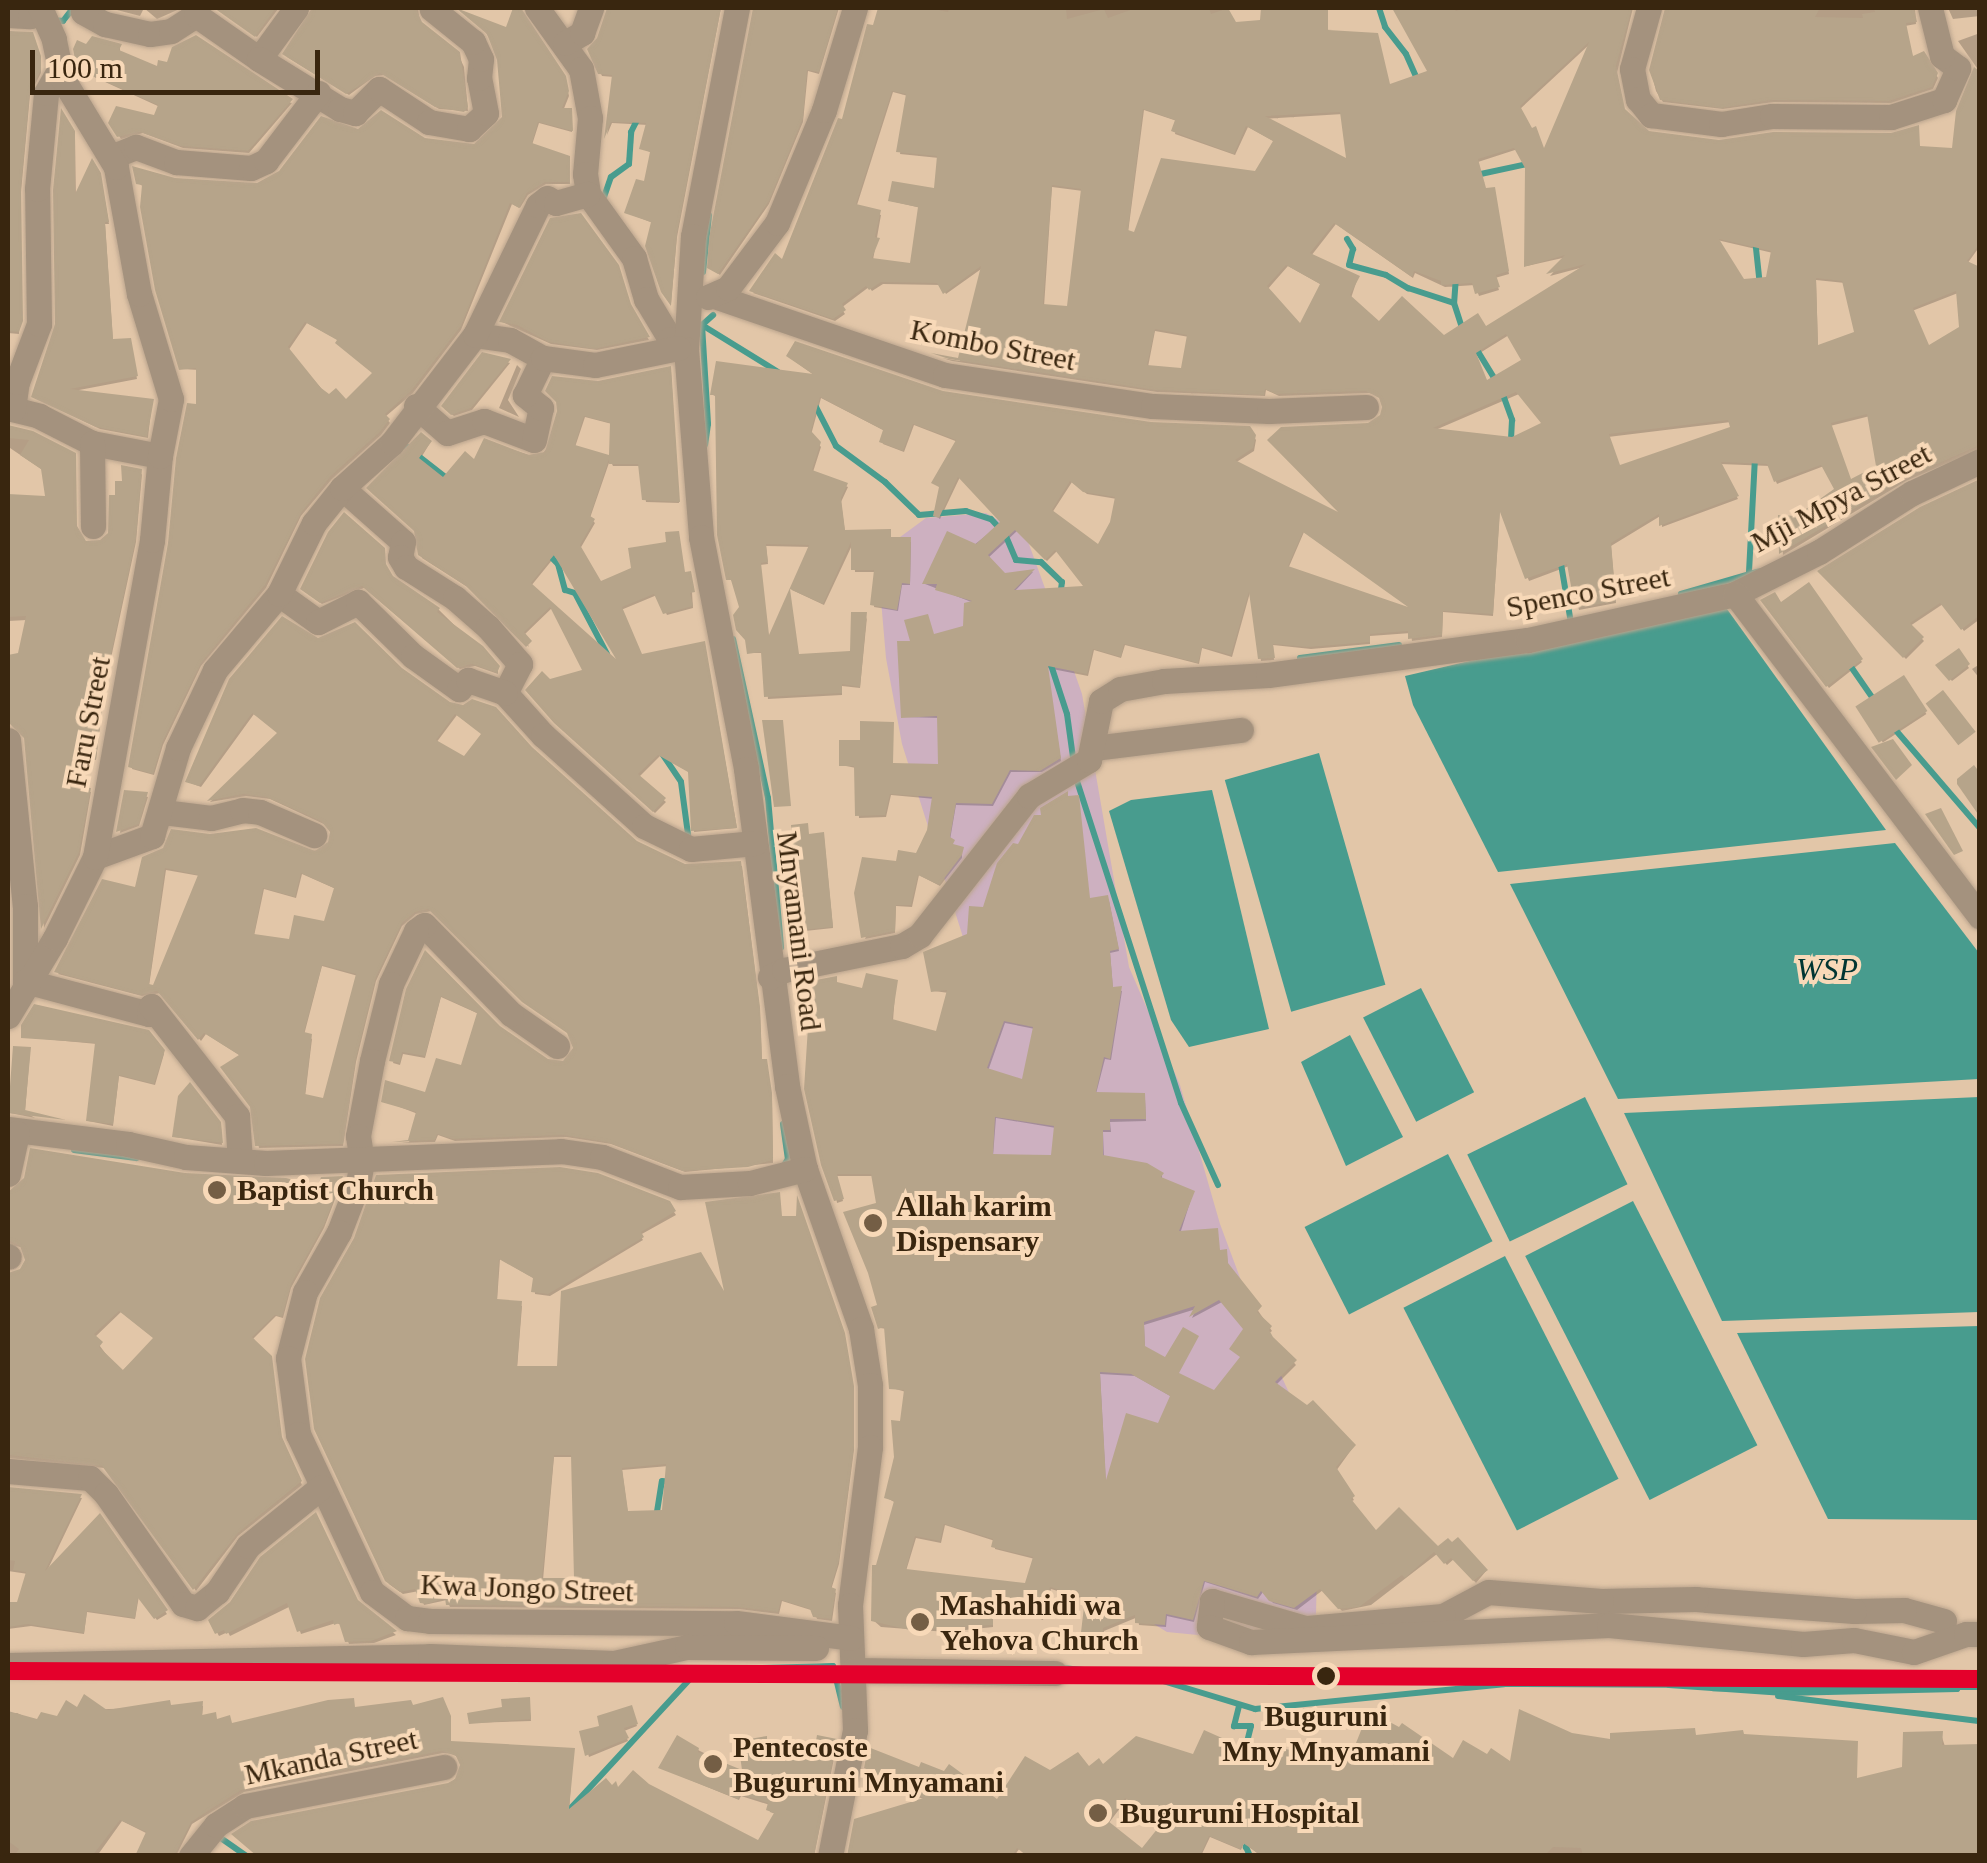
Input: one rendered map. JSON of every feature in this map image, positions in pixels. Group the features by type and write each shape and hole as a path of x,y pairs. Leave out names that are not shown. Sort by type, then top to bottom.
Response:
{"street":[{"path":"54,39 83,8 83,12 105,24 150,34 171,31 196,14 259,60 355,113 378,90 437,126 469,129 486,113 479,78 481,59 473,42 432,8"},
{"path":"259,60 296,8"},
{"path":"474,335 510,340 543,358 595,365 682,348 646,299 634,258 588,194 584,174 588,95 581,69 537,8"},
{"path":"565,44 582,33 591,8"},
{"name":"Mnyamani Road","path":"736,8 693,236 682,348 701,537 724,645 755,843 770,977 805,1169 861,1329 870,1385 870,1447 854,1560 855,1730 830,1856"},
{"path":"714,296 728,288 777,223 824,110 855,8"},
{"path":"1649,8 1632,69 1638,100 1651,114 1720,124 1772,116 1891,117 1944,100 1958,68 1942,56 1930,8"},
{"path":"8,15 30,16 40,9"},
{"name":"Faru Street","path":"8,1016 25,981 55,938 95,858 152,540 170,385 139,294 128,222 111,156 72,97 40,9"},
{"path":"60,69 46,93 37,189 40,324 10,408 39,416 92,443 160,456"},
{"path":"111,156 136,148 176,162 252,168 266,160 318,93"},
{"path":"95,858 148,838 163,812 178,748 215,670 278,594 314,523 342,488 392,443 416,406 474,335 538,205 547,198 556,203 588,194"},
{"name":"Kombo Street","path":"688,299 714,296 933,372 1154,406 1269,411 1366,407"},
{"path":"416,406 447,433 484,421 534,440 541,408 525,395 543,358"},
{"path":"92,443 93,526"},
{"name":"Mji Mpya Street","path":"1735,594 1819,552 1912,494 1980,462"},
{"path":"342,488 403,542 400,557 406,567 455,598 520,664 505,693"},
{"path":"278,594 318,622 358,602 413,656 459,688 468,680 505,693 542,735 644,826 691,849 755,843"},
{"path":"1735,594 1980,917"},
{"name":"Spenco Street","path":"1094,748 1101,701 1120,689 1164,681 1268,675 1528,640 1735,594"},
{"path":"770,977 784,970 902,946 920,935 1029,796 1088,760 1094,748 1242,730"},
{"name":"Faru Street","path":"8,740 25,906 25,981"},
{"path":"163,812 211,818 242,810 260,812 314,835"},
{"path":"362,1161 358,1136 361,1107 391,984 409,942 424,925 500,1004 556,1046"},
{"path":"25,981 149,1014 151,1006 237,1116 240,1161"},
{"path":"8,1174 12,1131 240,1161 362,1161 561,1151 602,1157 662,1181 692,1188 750,1184 805,1169"},
{"name":"Kwa Jongo Street","path":"362,1161 339,1232 305,1292 288,1358 298,1434 372,1592 406,1618 736,1624 852,1652"},
{"path":"8,1471 90,1478 106,1494 183,1604 197,1608 217,1592 248,1546 321,1487"},
{"path":"1944,1621 1920,1634 1803,1644 1609,1625 1251,1642 1208,1627 1212,1602 1305,1628 1444,1616 1488,1592 1600,1601 1696,1598 1854,1611 1904,1610 1944,1621 1980,1620"},
{"path":"1854,1640 1914,1652 1966,1634 1980,1634"},
{"path":"8,1665 430,1656 614,1662 687,1648 852,1652 1055,1673"},
{"name":"Mkanda Street","path":"191,1856 216,1826 245,1806 444,1767"}],"shaded area":[{"path":"986,513 1026,536 1046,591 1082,694 1129,967 1180,1085 1220,1224 1258,1326 1319,1457 1316,1617 1239,1639 1167,1632 1080,1579 986,1504 984,1029 962,934 902,744 886,658 877,554 926,518"}],"water":[{"path":"1722,602 1886,830 1498,872 1413,705 1405,676"},
{"path":"1319,753 1385,985 1291,1012 1225,780"},
{"path":"1212,790 1269,1029 1189,1047 1171,1020 1109,811 1131,800"},
{"name":"WSP","path":"1895,843 1979,953 1979,1079 1618,1099 1510,884"},
{"path":"1421,988 1474,1092 1416,1122 1363,1018"},
{"path":"1350,1035 1403,1137 1346,1166 1301,1062"},
{"path":"1585,1097 1628,1184 1510,1242 1467,1154"},
{"path":"1979,1097 1979,1312 1722,1321 1624,1113"},
{"path":"1448,1154 1492,1241 1349,1314 1305,1227"},
{"path":"1633,1201 1757,1445 1650,1500 1525,1256"},
{"path":"1505,1256 1618,1479 1517,1531 1403,1308"},
{"path":"1979,1326 1979,1520 1828,1519 1737,1333"}],"building":[{"path":"214,8 276,8 255,37"},
{"path":"312,8 416,9 422,22 460,52 468,107 464,112 435,107 380,73 346,94 282,54"},
{"path":"456,8 506,27 513,8 521,8 566,76 569,91 562,108 572,108 573,131 538,122 532,143 570,156 570,182 545,182 527,193 519,208 510,203 461,326 412,390 385,414 390,419 380,432 331,476 301,513 265,585 201,663 163,741 153,774 128,767 168,543 176,458 187,403 196,404 196,368 179,370 155,290 140,207 142,185 136,184 132,166 175,178 257,183 279,171 321,116 358,129 381,110 425,138 474,144 502,117 497,60 487,34","holes":["305,322 337,340 335,343 372,373 346,399 336,388 329,394 321,388 288,347"]},
{"path":"607,8 721,8 677,233 671,306 661,292 645,246 651,222 624,213 636,179 644,181 650,152 639,149 646,123 611,122 604,139 612,75 598,74 587,49 597,38"},
{"path":"753,8 838,8 819,72 807,70 803,118 769,201 718,274 707,268 709,238"},
{"path":"878,8 948,12 949,8 1066,8 1067,19 1104,9 1108,18 1136,8 1209,8 1211,14 1228,8 1236,22 1260,20 1261,8 1328,8 1328,30 1378,33 1390,84 1427,71 1392,8 1632,8 1616,66 1625,109 1649,131 1719,140 1773,132 1891,133 1919,125 1920,146 1952,148 1956,111 1974,67 1980,72 1980,243 1967,261 1980,267 1980,445 1905,478 1779,554 1778,515 1796,516 1834,489 1821,465 1774,482 1767,464 1721,462 1739,496 1659,526 1659,514 1611,543 1616,601 1575,608 1567,564 1525,579 1500,512 1493,614 1443,611 1442,635 1408,639 1408,631 1370,634 1370,642 1308,647 1273,644 1275,658 1258,659 1249,592 1231,655 1202,647 1198,663 1124,644 1121,657 1093,649 1087,674 1048,666 1061,758 1040,771 1010,770 992,804 956,803 950,837 955,840 953,844 964,847 962,855 939,885 918,875 911,905 896,905 895,931 861,938 854,893 862,857 896,861 898,850 916,853 927,830 932,797 890,794 885,815 855,816 854,766 839,766 839,740 860,740 860,721 894,722 893,763 938,764 937,716 901,718 897,641 910,641 904,620 928,614 934,634 963,626 964,603 972,601 935,590 937,584 922,584 947,531 976,544 1000,522 958,477 939,518 933,516 939,487 931,483 956,440 913,424 903,451 879,442 883,430 820,397 811,431 821,442 812,470 848,483 841,498 845,530 891,529 891,537 911,537 910,584 902,583 897,610 870,605 874,570 851,570 851,542 823,604 790,589 799,654 850,651 851,612 867,612 860,687 842,684 842,693 764,697 761,652 747,654 745,640 736,630 733,615 739,607 731,580 726,580 717,535 715,395 710,395 716,361 813,374 786,356 795,341 943,391 1151,422 1250,426 1256,435 1253,448 1235,460 1338,512 1267,440 1281,427 1368,423 1380,415 1382,407 1379,398 1366,391 1276,394 1265,389 1264,395 1155,390 949,359 931,353 958,358 981,266 943,294 937,283 881,282 869,290 866,286 842,304 846,310 833,319 749,291 775,253 782,259 838,118 842,119 867,24 873,25","holes":["1589,42 1544,148 1536,126 1532,128 1520,106","892,91 906,94 896,152 937,156 934,188 892,181 888,201 918,207 910,263 872,258 880,238 875,237 881,210 856,204","1143,109 1175,120 1171,131 1234,154 1246,126 1273,141 1255,171 1161,158 1134,232 1128,230","1340,112 1346,158 1265,116","1514,148 1525,168 1524,267 1565,255 1546,274 1586,264 1486,326 1478,313 1444,335 1402,296 1379,321 1350,295 1360,276 1310,253 1334,223 1412,277 1414,271 1441,281 1441,285 1472,283 1475,294 1500,287 1496,275 1509,271 1495,187 1486,188 1478,159","1052,185 1081,189 1067,306 1043,304","1719,239 1771,251 1766,277 1744,279","1286,265 1320,284 1300,323 1267,286","1816,278 1842,281 1854,332 1818,345","1956,291 1959,327 1929,345 1913,308","1155,329 1187,335 1181,368 1147,365","1506,334 1521,360 1487,380 1476,353","1516,392 1541,423 1512,437 1433,428","1867,414 1876,466 1851,479 1831,423","1728,420 1730,427 1620,465 1609,434","1070,481 1083,492 1115,497 1110,522 1098,544 1052,510","1015,530 1045,560 1055,550 1083,586 1014,590 1035,569 1005,573 988,555","1303,532 1408,607 1288,566","766,544 809,545 769,635 761,563 768,562"]},
{"path":"1665,8 1820,8 1815,17 1863,18 1862,14 1875,12 1874,8 1914,8 1917,22 1906,23 1913,56 1924,51 1938,73 1932,87 1889,101 1772,100 1721,108 1660,100 1649,70"},
{"path":"8,31 33,32 41,56 41,70 30,91 21,188 23,321 19,332 8,331"},
{"path":"196,35 293,99 248,151 180,146 140,132 117,137 108,123 116,106 154,115 158,105 77,69 73,49 77,40 86,44 92,36 122,44 119,50 157,66 158,60 167,62 172,47"},
{"path":"61,108 75,131 75,194 92,158 101,173 109,222 105,222 113,339 131,338 138,376 70,389 154,399 147,437 96,427 31,397 55,324 53,190"},
{"path":"581,213 619,265 631,304 650,337 594,349 548,342 517,325 499,322 550,218"},
{"path":"482,352 511,359 471,408 451,415 441,406"},
{"path":"671,366 680,502 642,500 638,464 609,464 609,459 590,516 595,519 580,545 601,581 631,568 628,548 666,542 665,532 679,531 685,572 691,571 695,592 690,593 693,606 663,614 654,594 622,607 642,654 705,641 737,828 691,831 688,772 658,755 638,774 666,798 653,812 554,723 525,690 542,671 550,679 582,670 550,607 524,632 532,641 526,647 466,586 418,555 414,531 366,488 421,432 432,441 419,458 443,477 465,451 474,459 484,438 528,455 545,452 557,411 556,402 545,391 552,376 598,381","holes":["584,416 610,423 609,455 575,445","554,555 616,659 531,583"]},
{"path":"8,425 33,431 76,453 77,526 86,541 100,540 108,533 109,495 115,495 115,481 122,481 121,465 142,469 136,538 105,682 96,759 80,755 72,786 91,788 79,852 41,929 24,738 10,724 9,713 8,655 18,653 26,616 8,617 8,494 45,496 41,469 20,455 29,440 8,438"},
{"path":"1980,479 1980,615 1961,630 1940,603 1910,623 1924,637 1903,658 1817,571 1920,507"},
{"path":"344,512 385,548 386,564 393,576 440,608 437,612 483,646 500,666 497,673 472,664 457,668 362,586 320,603 300,589 328,532"},
{"path":"1809,582 1863,659 1826,687 1760,600 1775,592 1781,602"},
{"path":"282,616 318,638 355,622 402,668 450,702 463,705 472,699 496,707 532,747 637,841 685,864 741,861 760,1007 762,1059 767,1059 772,1093 773,1160 748,1167 683,1171 607,1142 563,1135 453,1139 437,1134 435,1140 392,1142 408,1140 416,1112 381,1102 385,1080 425,1092 436,1058 461,1065 477,1013 441,996 425,1056 402,1052 400,1063 389,1061 406,989 425,950 500,1026 548,1059 563,1061 573,1048 567,1033 522,1002 428,909 415,912 402,923 376,977 356,1058 343,1144 255,1146 250,1107 220,1067 239,1055 204,1033 198,1040 157,991 140,995 54,972 102,879 135,887 142,857 163,848 171,829 210,834 256,828 315,851 328,842 330,832 321,821 266,797 243,794 207,801 277,733 252,713 199,786 185,782 229,679","holes":["455,714 481,734 464,756 436,740","165,868 198,875 153,985 149,984","301,873 334,888 324,921 294,915 289,939 254,934 263,888 295,897","322,965 356,974 323,1098 305,1094 312,1034 304,1032"]},
{"path":"1959,648 1970,664 1949,681 1935,665"},
{"path":"1904,675 1927,711 1879,743 1855,707"},
{"path":"1943,690 1976,732 1958,745 1926,704"},
{"path":"762,720 783,720 791,806 774,807"},
{"path":"1893,739 1912,765 1896,780 1871,747"},
{"path":"1974,765 1980,773 1980,817 1957,784 1957,779"},
{"path":"124,790 148,792 139,824 116,832"},
{"path":"1068,791 1068,796 1079,795 1090,898 1108,895 1119,949 1110,951 1113,987 1122,986 1110,1059 1104,1057 1096,1092 1145,1093 1146,1119 1110,1119 1110,1130 1103,1130 1103,1155 1147,1163 1164,1173 1161,1177 1195,1191 1179,1231 1218,1228 1220,1250 1227,1249 1228,1263 1262,1306 1257,1312 1272,1326 1269,1330 1273,1337 1297,1360 1275,1382 1307,1405 1313,1400 1356,1445 1336,1467 1355,1496 1351,1499 1376,1530 1399,1507 1438,1546 1448,1538 1452,1542 1458,1537 1488,1570 1473,1581 1451,1558 1444,1564 1434,1552 1405,1578 1402,1575 1359,1607 1338,1609 1320,1589 1294,1608 1269,1601 1261,1591 1257,1597 1204,1581 1193,1620 1166,1614 1165,1625 1135,1623 1135,1615 1103,1628 1102,1643 1080,1641 1085,1598 1050,1587 1042,1618 993,1602 993,1625 910,1630 871,1621 872,1565 876,1565 894,1501 884,1498 894,1457 891,1420 900,1421 904,1390 889,1389 884,1327 878,1329 871,1307 877,1305 868,1273 843,1212 876,1203 871,1174 837,1174 844,1199 834,1201 821,1165 804,1089 808,1027 800,1028 800,983 837,976 837,982 862,988 866,973 898,980 892,1019 936,1031 947,990 931,992 923,952 967,934 969,906 983,907 997,863 1013,843 1018,844 1034,815 1041,815 1040,808","holes":["1004,1021 1033,1027 1022,1079 987,1068","995,1117 1054,1126 1051,1155 993,1154","1219,1300 1243,1329 1229,1349 1240,1357 1214,1390 1179,1373 1199,1336 1183,1327 1165,1357 1145,1346 1144,1322 1195,1306 1189,1317","1100,1372 1131,1374 1170,1396 1158,1423 1126,1413 1106,1480","944,1524 993,1539 991,1547 1033,1557 1025,1583 906,1569 915,1536 940,1541"]},
{"path":"1941,808 1963,851 1954,855 1925,814"},
{"path":"808,823 809,834 824,832 833,927 801,930 800,920 789,921 786,887 791,887 784,839 792,838 791,825"},
{"path":"34,1004 149,1030 165,1050 154,1084 119,1075 113,1124 86,1121 95,1043 21,1038 21,1025"},
{"path":"13,1046 31,1047 25,1110 66,1120 8,1113"},
{"path":"190,1082 221,1122 223,1143 172,1137 178,1096"},
{"path":"30,1148 185,1173 286,1178 318,1186 321,1177 343,1176 324,1225 291,1284 282,1317 275,1315 252,1337 272,1356 282,1437 302,1481 238,1533 193,1590 102,1466 9,1455 8,1273 20,1269 25,1260 20,1246 8,1240 8,1192 24,1178","holes":["119,1311 153,1338 123,1370 99,1347 103,1342 94,1334"]},
{"path":"560,1167 598,1173 670,1201 676,1211 641,1232 644,1237 548,1294 531,1292 533,1278 499,1259 497,1299 522,1301 517,1366 557,1366 561,1291 701,1252 724,1291 705,1202 780,1192 782,1216 796,1216 797,1195 845,1333 854,1386 854,1446 839,1560 831,1587 836,1589 831,1619 813,1617 810,1609 781,1600 778,1612 736,1607 446,1605 445,1598 427,1604 420,1603 415,1589 400,1592 385,1581 314,1429 305,1359 320,1298 354,1238 376,1175","holes":["554,1455 571,1455 574,1578 542,1578","666,1464 662,1510 628,1511 622,1468"]},
{"path":"8,1487 82,1494 45,1571 100,1513 168,1610 154,1619 138,1598 135,1618 87,1611 84,1633 28,1624 8,1627 10,1602 17,1602 26,1572 13,1570 15,1561 8,1560"},
{"path":"316,1512 358,1600 397,1631 371,1641 345,1642 339,1623 334,1625 333,1620 297,1632 287,1603 226,1634 224,1630 215,1634 208,1620 230,1602 260,1557"},
{"path":"84,1694 107,1710 170,1700 171,1705 203,1701 202,1715 216,1712 217,1719 230,1715 232,1723 328,1700 354,1698 355,1707 411,1700 413,1705 443,1697 451,1716 451,1741 575,1748 569,1809 606,1778 612,1785 616,1781 618,1787 633,1770 649,1784 758,1840 774,1813 766,1810 768,1803 740,1794 738,1799 658,1768 677,1735 699,1748 698,1752 742,1770 738,1741 767,1736 767,1740 815,1747 817,1735 837,1739 814,1856 257,1856 231,1834 251,1821 448,1783 455,1779 460,1765 456,1756 442,1751 241,1790 191,1822 174,1856 135,1856 146,1832 120,1820 92,1856 14,1856 19,1849 8,1841 8,1711 37,1719 41,1712 57,1716 66,1700 77,1707"},
{"path":"530,1697 531,1719 469,1724 467,1713 502,1707 501,1699"},
{"path":"632,1705 638,1724 624,1728 629,1738 585,1756 579,1731 599,1726 597,1716"},
{"path":"1519,1709 1572,1733 1610,1739 1610,1733 1695,1728 1696,1735 1743,1730 1744,1734 1858,1741 1857,1778 1902,1767 1903,1732 1943,1731 1942,1745 1980,1744 1980,1856 1583,1856 1581,1848 1553,1847 1544,1856 1262,1856 1243,1843 1240,1849 1209,1836 1200,1856 1027,1856 1017,1848 1012,1856 847,1856 854,1819 924,1798 868,1777 871,1771 864,1768 868,1747 919,1767 921,1762 944,1771 949,1764 997,1799 1025,1756 1050,1770 1078,1752 1089,1766 1099,1758 1103,1764 1136,1736 1193,1754 1204,1730 1258,1754 1283,1757 1284,1749 1328,1754 1330,1747 1352,1753 1366,1718 1383,1725 1386,1720 1399,1727 1402,1723 1453,1758 1463,1740 1487,1754 1491,1748 1510,1761","holes":["1125,1798 1162,1823 1142,1848 1108,1821"]}],"waterway":[{"path":"53,20 63,21 73,8"},
{"path":"1379,8 1385,27 1406,54 1418,81"},
{"path":"603,200 611,177 629,164 631,132 639,116"},
{"path":"1476,175 1532,163"},
{"path":"703,272 709,215"},
{"path":"1347,239 1353,249 1349,265 1386,275 1408,288 1454,303"},
{"path":"1755,239 1760,286"},
{"path":"1456,276 1454,303 1463,331"},
{"path":"702,325 713,315"},
{"path":"702,325 708,424 705,445"},
{"path":"702,325 778,372"},
{"path":"1474,345 1496,381"},
{"path":"1502,392 1512,420 1511,442"},
{"path":"814,403 836,446 885,482 919,515 966,511 991,519 1005,534 1016,560 1041,562 1062,582 1060,596"},
{"path":"397,445 407,447 448,479"},
{"path":"1749,572 1755,458"},
{"path":"546,552 558,564 565,590 575,593 607,654"},
{"path":"1560,558 1571,623"},
{"path":"1681,594 1760,571"},
{"path":"733,639 768,798 781,947"},
{"path":"1300,658 1399,645"},
{"path":"1847,661 1874,700"},
{"path":"1050,662 1067,714 1073,757"},
{"path":"1893,727 1980,828"},
{"path":"663,755 681,782 689,842"},
{"path":"1076,778 1181,1103 1218,1185"},
{"path":"783,1124 788,1159 784,1165"},
{"path":"74,1150 136,1158"},
{"path":"656,1518 662,1481 672,1482"},
{"path":"569,1810 698,1670 833,1666 843,1707"},
{"path":"1061,1668 1084,1670"},
{"path":"1104,1673 1153,1678 1255,1709 1504,1684 1669,1685 1784,1693 1957,1689 1713,1688"},
{"path":"1954,1687 1980,1687"},
{"path":"1778,1696 1980,1721"},
{"path":"1239,1706 1234,1726 1251,1726 1243,1757"},
{"path":"215,1834 246,1856"},
{"path":"1249,1839 1246,1847 1250,1856"}],"transit line":[{"path":"8,1671 1980,1679"}],"place":[{"name":"Baptist Church","path":"217,1190"},
{"name":"Allah karim Dispensary","path":"873,1223"},
{"name":"Mashahidi wa Yehova Church","path":"920,1622"},
{"name":"Buguruni Mny Mnyamani","path":"1326,1676"},
{"name":"Pentecoste Buguruni Mnyamani","path":"713,1764"},
{"name":"Buguruni Hospital","path":"1098,1813"}]}
